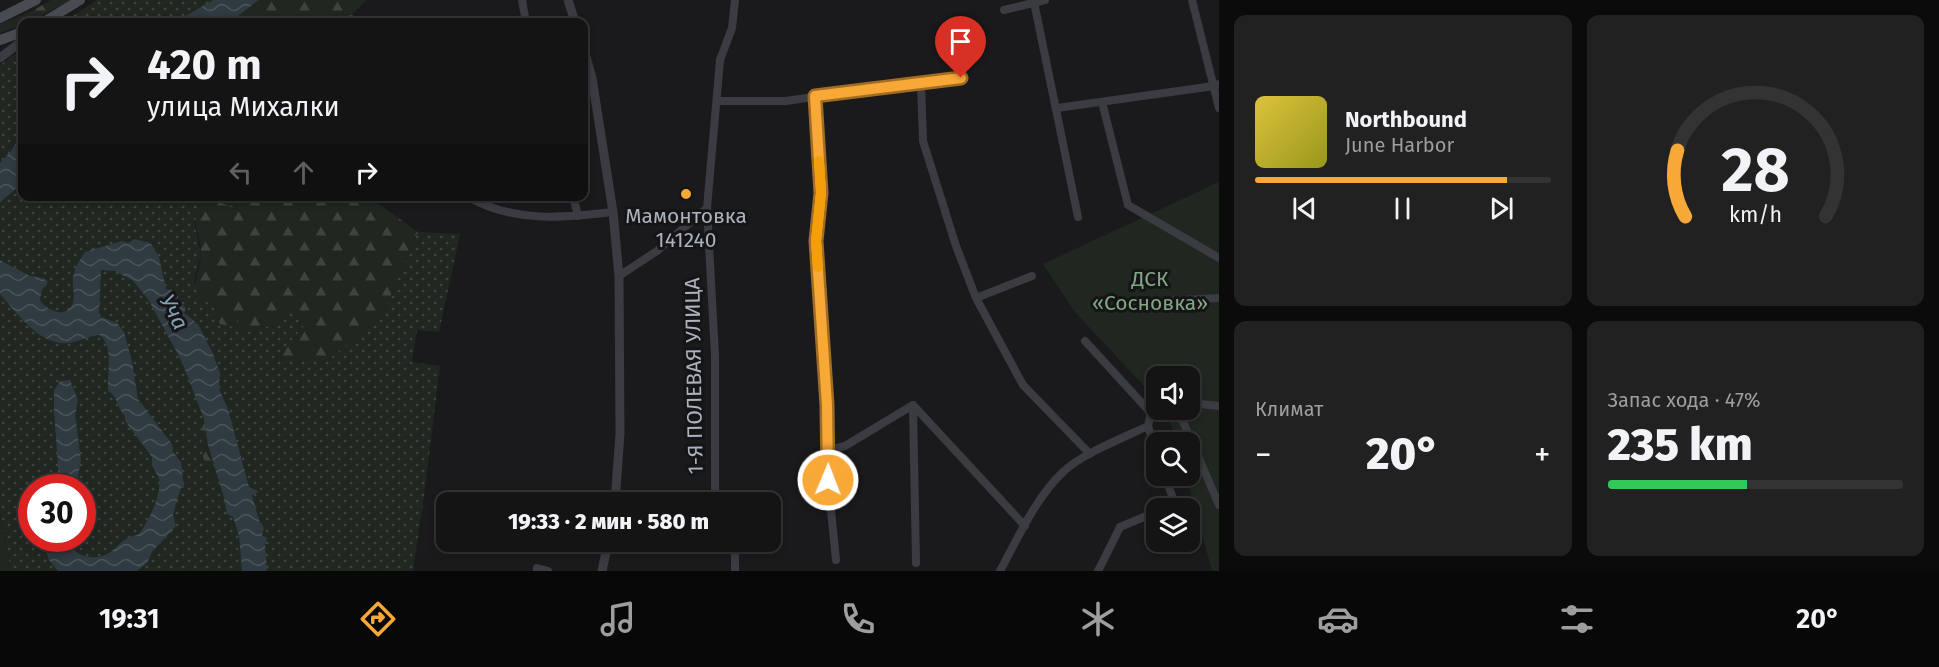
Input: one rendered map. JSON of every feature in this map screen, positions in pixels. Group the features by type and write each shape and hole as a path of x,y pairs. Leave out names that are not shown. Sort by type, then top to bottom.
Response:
{"main road":[{"path":"0,18 36,0"},
{"path":"53,18 80,0"},
{"path":"0,40 18,33"}],"street":[{"path":"522,0 525,18"},
{"path":"568,0 574,18"},
{"name":"1-Я ПОЛЕВАЯ УЛИЦА","path":"716,492 715,355 707,208 720,60 732,28 735,0"},
{"path":"1004,10 1045,0"},
{"path":"1192,0 1216,85 1219,108"},
{"path":"1034,2 1078,218"},
{"path":"0,58 18,44"},
{"path":"588,64 613,212 619,276 620,434 616,492"},
{"path":"717,100 786,101 961,78"},
{"path":"921,83 923,141 956,246 976,298 1023,385 1090,454"},
{"path":"1057,108 1216,85"},
{"path":"815,96 821,193 816,241 829,450 828,480 836,560"},
{"path":"1102,102 1128,205 1219,258"},
{"path":"479,201 509,213 540,218 613,212"},
{"path":"574,201 578,216"},
{"path":"619,276 657,251 707,208"},
{"path":"976,298 1032,276"},
{"path":"1130,307 1165,301 1219,298"},
{"path":"1085,341 1151,413 1148,426 1150,432"},
{"path":"1200,404 1219,406"},
{"path":"829,450 845,446 913,405"},
{"path":"913,405 1024,526"},
{"path":"913,405 916,563"},
{"path":"1182,420 1219,505"},
{"path":"1000,571 1024,526 1047,490 1064,471 1090,454 1148,426"},
{"path":"1098,571 1120,527 1146,516"},
{"path":"602,571 606,552"},
{"path":"734,552 735,571"},
{"path":"537,571 537,568 548,571"}],"green space":[{"path":"51,0 71,0 37,18 18,18 18,26 0,33 0,24 32,11"},
{"path":"97,0 222,0 220,18 70,18"},
{"path":"259,0 366,0 349,18 235,18"},
{"path":"18,52 18,201 235,201 237,206 235,209 222,203 194,222 201,254 194,280 201,299 239,318 292,302 304,326 277,357 383,314 418,232 460,234 439,332 417,330 412,362 440,366 413,571 11,571 0,512 0,65"},
{"name":"ДСК «Сосновка»","path":"1219,182 1219,571 1212,571 1200,527 1200,498 1192,498 1189,486 1200,486 1200,432 1174,432 1169,420 1200,420 1200,366 1146,366 1146,388 1075,312 1043,264"},
{"path":"205,201 222,203 235,209 237,206 235,201 375,201 418,232 383,314 326,362 276,358 304,326 292,303 278,324 250,331 240,329 239,319 233,327 220,324 212,304 201,299 196,285 201,253 195,221 200,208"},
{"path":"204,419 219,486 214,485 203,457 200,424"},
{"path":"0,512 11,571 0,571"}],"water":[{"path":"213,0 259,0 235,18 182,18"},
{"path":"18,140 18,187 0,202 0,163"},
{"name":"Уча","path":"135,239 151,244 159,257 166,289 174,291 178,301 186,308 184,313 198,324 213,354 220,373 219,389 228,409 249,487 259,492 252,495 259,520 264,528 262,535 267,538 265,544 267,571 242,571 239,536 233,517 227,514 208,445 204,419 182,362 148,299 133,281 115,271 101,270 99,316 117,323 124,332 132,361 138,399 172,444 173,452 181,462 184,488 181,488 173,514 176,526 152,552 147,563 137,571 58,571 49,560 46,552 77,552 89,557 101,556 112,551 128,538 139,534 156,500 159,479 152,457 125,421 125,416 115,397 109,391 107,346 100,335 67,343 47,339 38,334 0,294 0,260 30,276 43,278 48,282 42,290 40,300 52,310 62,312 67,311 73,302 74,275 85,252 122,241 128,243"},
{"path":"70,380 78,400 75,414 81,460 78,474 58,474 54,390 60,381"}],"slow traffic":[{"path":"818,267 816,241 821,193 819,161"}],"place":[{"name":"Мамонтовка 141240","path":"686,194"}],"route":[{"path":"828,480 827,405 816,241 821,193 815,96 961,78"}]}
